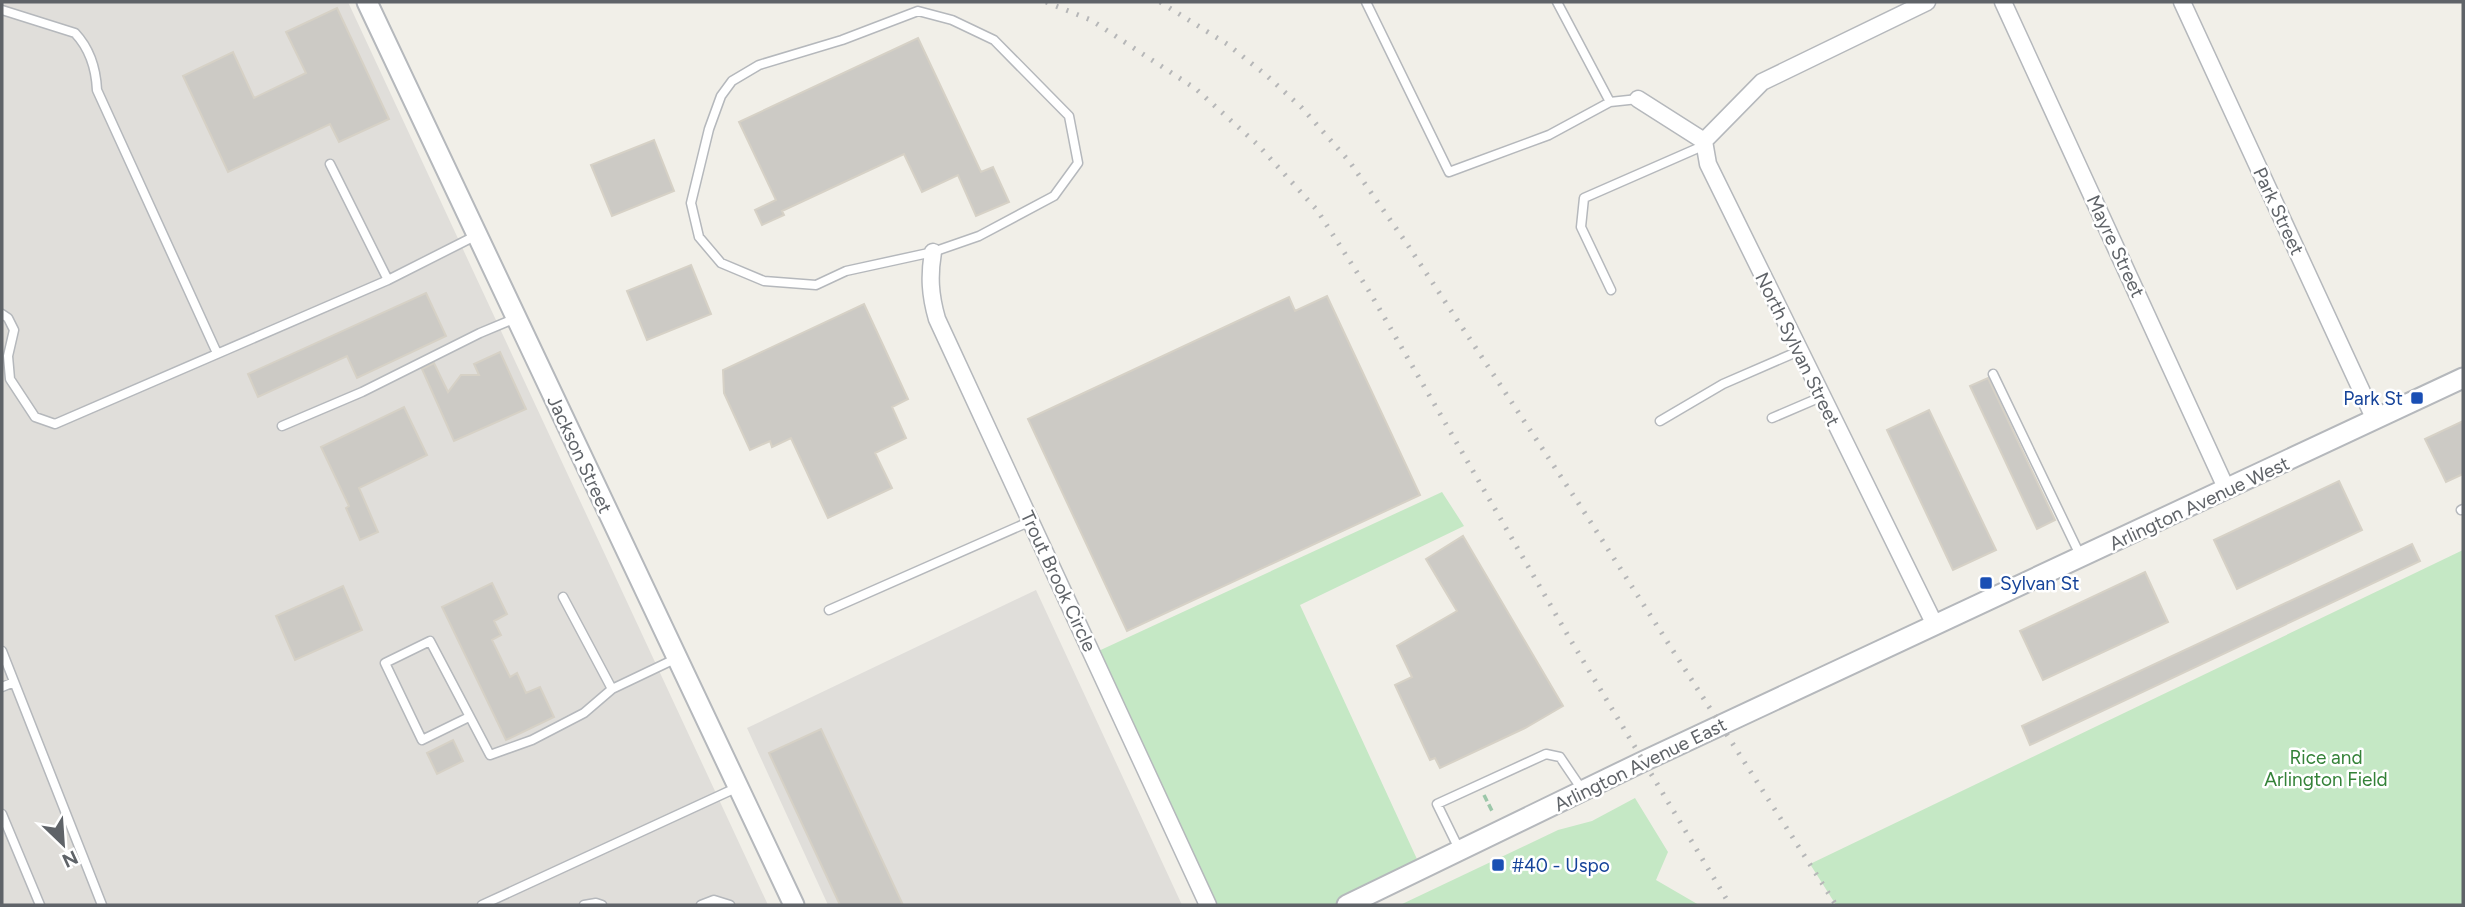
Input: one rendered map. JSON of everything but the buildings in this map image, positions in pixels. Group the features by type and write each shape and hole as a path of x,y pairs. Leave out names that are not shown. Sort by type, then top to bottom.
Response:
{"street":[{"name":"Jackson Street","path":"367,2 794,905"},
{"path":"1638,99 1705,143 1762,82 1927,2"},
{"name":"Mayre Street","path":"2003,2 2227,490"},
{"name":"Park Street","path":"2182,2 2375,420"},
{"name":"North Sylvan Street","path":"1705,143 1707,164 1935,625"},
{"name":"Trout Brook Circle","path":"933,252 929,273 931,298 937,319 1209,905"},
{"name":"Arlington Avenue West","path":"1935,625 2463,378"},
{"name":"Arlington Avenue East","path":"1347,905 1935,625"}],"lane":[{"path":"1366,2 1449,173 1549,135 1609,102 1638,99"},
{"path":"1557,2 1609,102"},
{"path":"2,10 75,33 83,41 96,72 97,90 217,353"},
{"path":"918,11 952,20 994,40 1069,116 1078,163 1054,196 979,236 933,252 846,271 816,285 764,281 720,263 699,237 691,203 709,129 721,96 732,81 759,65 842,40 918,11"},
{"path":"1611,290 1581,227 1584,198 1705,143"},
{"path":"330,164 388,280"},
{"path":"2,314 8,318 14,330 8,356 10,379 35,417 55,424 388,280 477,235"},
{"path":"282,426 362,392 516,318"},
{"path":"1660,421 1723,384 1798,351"},
{"path":"1993,374 2081,558"},
{"path":"1772,418 1821,397"},
{"path":"829,610 1031,521"},
{"path":"563,597 612,689"},
{"path":"469,717 422,740 386,663 430,641 490,755 532,740 584,713 612,689 677,658"},
{"path":"2,651 102,905"},
{"path":"2,687 14,682"},
{"path":"1460,851 1437,804 1546,754 1560,757 1583,791"},
{"path":"482,905 738,787"},
{"path":"2,814 40,905"},
{"path":"701,905 714,900 730,905"},
{"path":"584,905 602,905"}],"path":[{"path":"1479,785 1494,815"}],"shaded area":[{"path":"2,2 348,2 768,905 2,905"},
{"path":"1036,590 1182,905 828,905 747,728"}],"green space":[{"path":"1442,492 1464,526 1300,605 1422,870 1347,905 1208,905 1092,654"},
{"name":"Rice and Arlington Field","path":"2463,550 2463,905 1836,905 1810,864"},
{"path":"1635,798 1668,852 1656,880 1699,905 1400,905 1558,830 1592,821"}],"railway":[{"path":"1046,2 1091,20 1196,89 1258,145 1317,210 1369,291 1570,639 1730,905"},
{"path":"1160,2 1227,44 1266,75 1302,108 1349,161 1579,504 1836,905"}],"place":[{"name":"Park St","path":"2417,398"},
{"name":"Sylvan St","path":"1986,583"},
{"name":"#40 - Uspo","path":"1498,865"}]}
